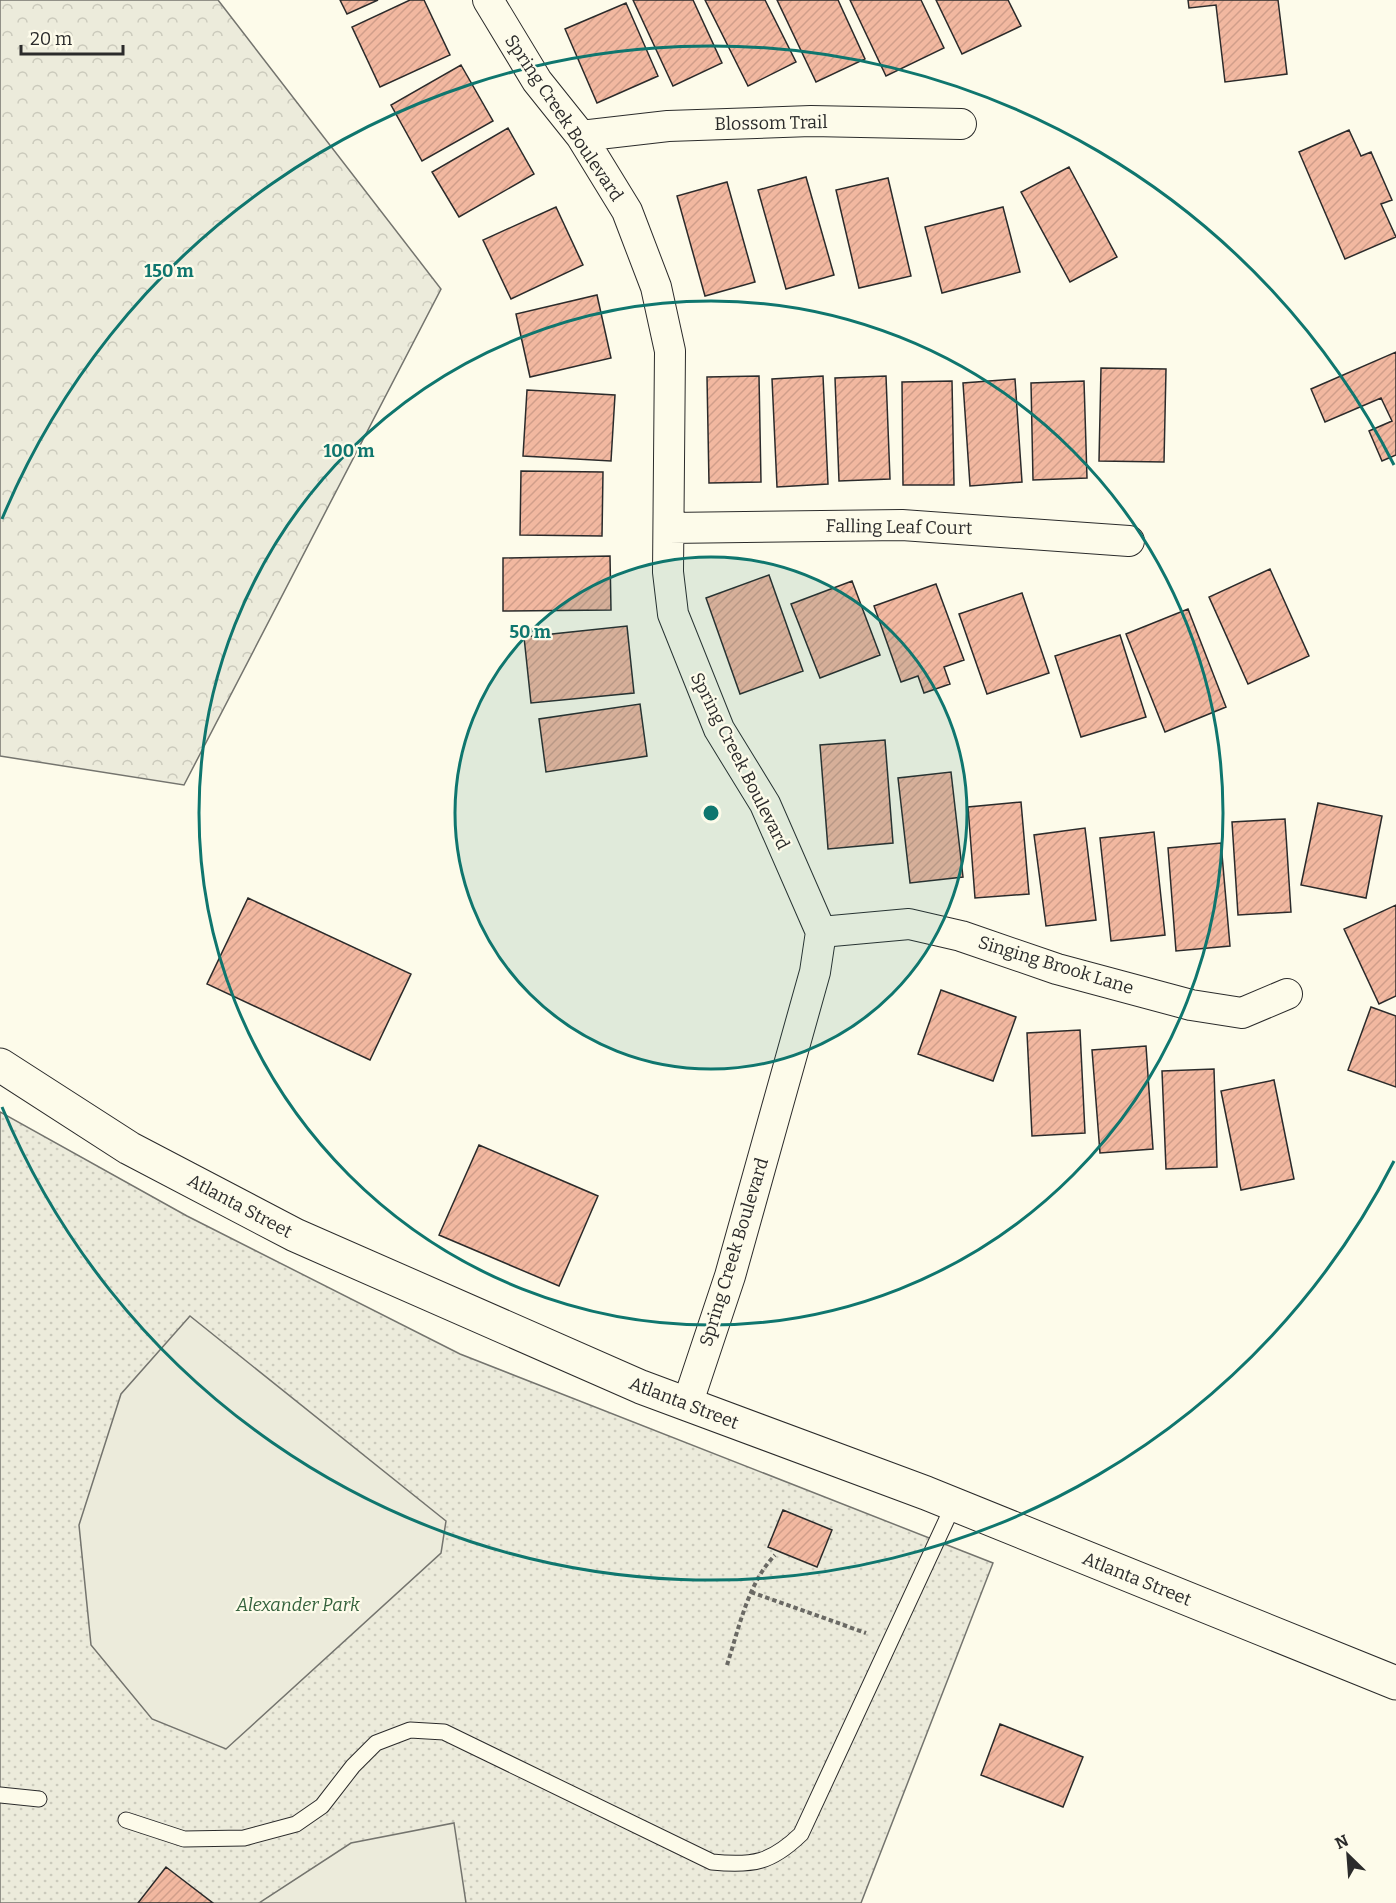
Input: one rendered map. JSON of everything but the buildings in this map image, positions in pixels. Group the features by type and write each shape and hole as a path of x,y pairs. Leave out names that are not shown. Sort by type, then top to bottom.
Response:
{"main road":[{"name":"Atlanta Street","path":"0,1065 129,1148 295,1235 641,1387 926,1493 953,1506 1396,1683"}],"street":[{"name":"Spring Creek Boulevard","path":"488,0 537,81 581,136 627,211 656,286 670,351 668,572 673,614 689,661 719,729 765,804 821,932 814,972 767,1144 729,1276 687,1405"},
{"name":"Blossom Trail","path":"581,136 692,125 811,121 961,124"},
{"name":"Falling Leaf Court","path":"669,528 902,525 1129,541"},
{"name":"Singing Brook Lane","path":"821,932 909,924 961,936 1056,969 1179,1002 1242,1013 1287,994"}],"lane":[{"path":"126,1820 184,1839 244,1838 296,1824 322,1806 353,1766 376,1743 410,1730 433,1731 444,1732 712,1862 741,1865 765,1860 783,1851 801,1834 953,1506"},
{"path":"0,1795 39,1799"}],"path":[{"path":"727,1665 752,1592 766,1564 775,1555"},
{"path":"752,1592 890,1642"}],"green space":[{"path":"0,0 218,0 441,289 184,785 0,756"},
{"name":"Alexander Park","path":"0,1112 187,1216 460,1354 993,1563 861,1903 0,1903"},
{"path":"190,1316 446,1521 441,1553 226,1749 152,1719 91,1645 79,1525 121,1394"},
{"path":"454,1823 466,1903 259,1903 351,1843"}]}
